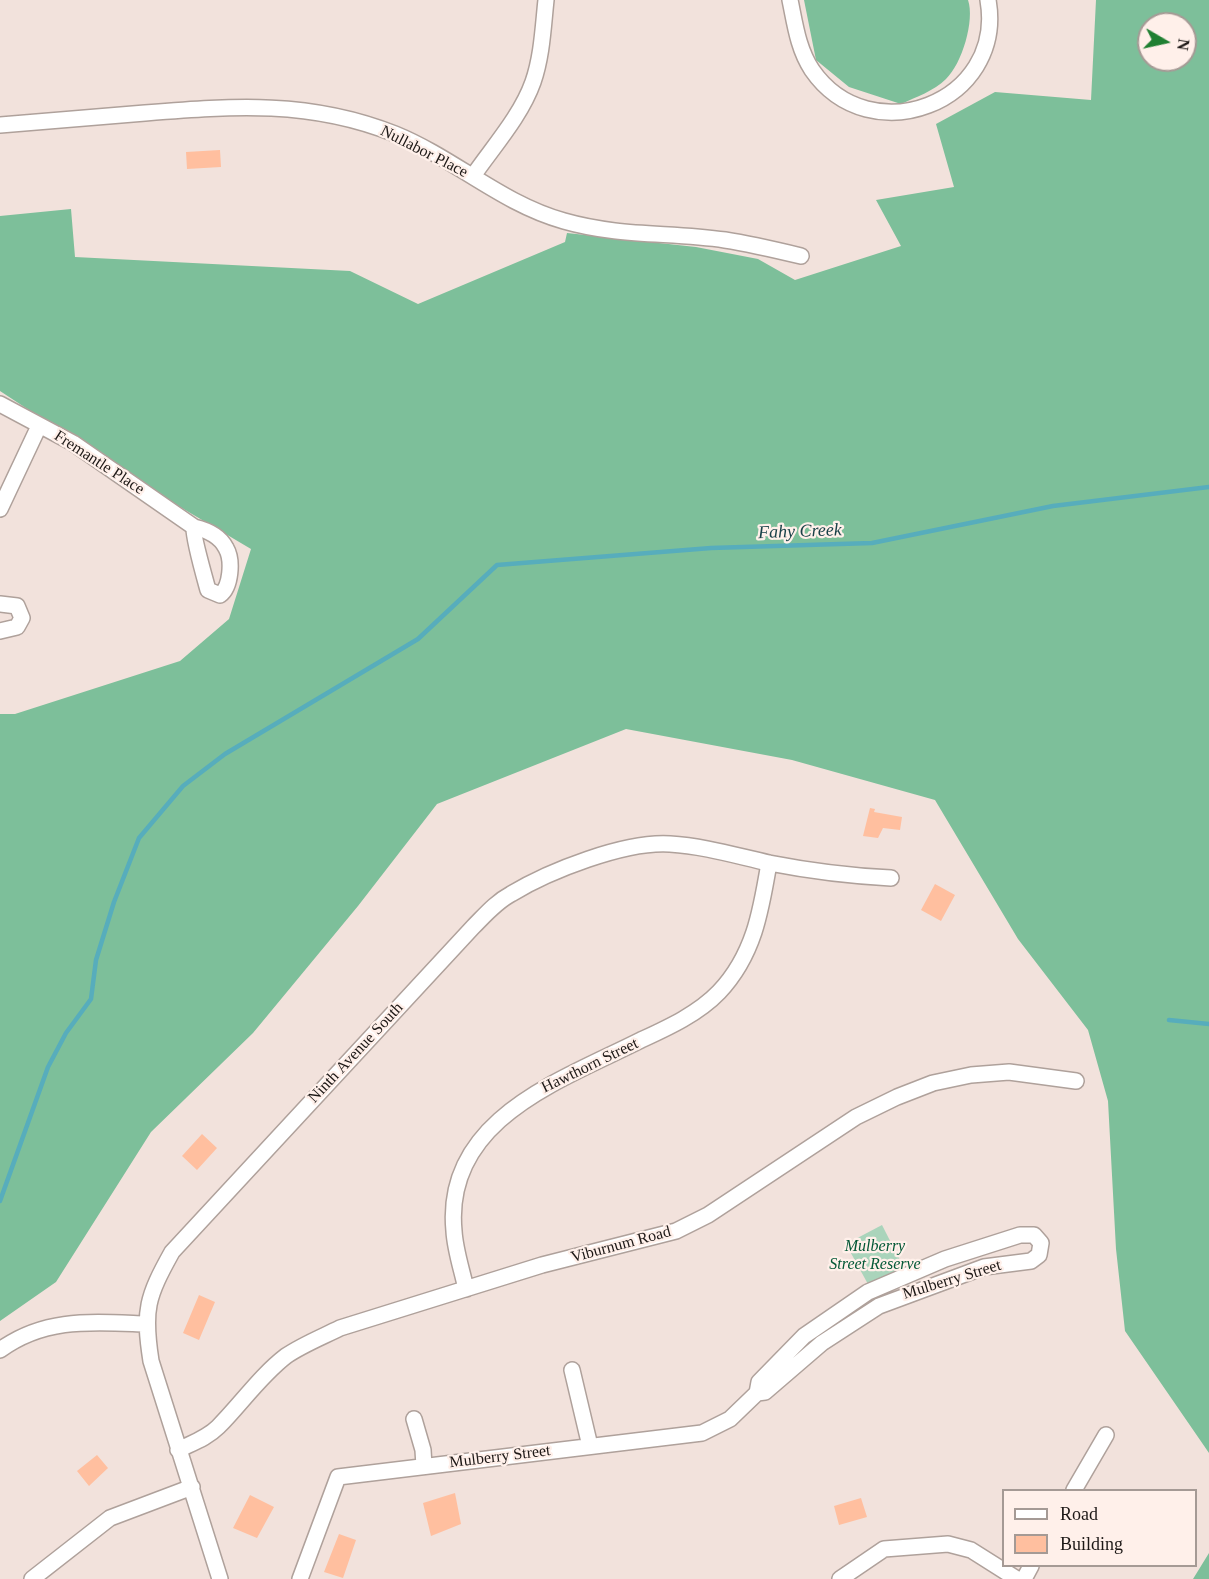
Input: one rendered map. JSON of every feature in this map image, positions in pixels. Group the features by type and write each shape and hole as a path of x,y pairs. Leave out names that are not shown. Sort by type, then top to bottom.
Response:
{"street":[{"path":"473,176 522,105 532,85 542,44 546,0"},
{"path":"790,0 804,55 823,83 836,95 851,103 886,112 905,111 939,102 969,77 986,44 989,22 988,0"},
{"name":"Nullabor Place","path":"0,125 237,106 278,107 365,123 397,135 526,207 584,227 627,234 724,240 801,256"},
{"name":"Fremantle Place","path":"0,405 73,443 194,527"},
{"path":"0,509 39,426"},
{"path":"0,604 17,606 22,618 17,627 0,630"},
{"name":"Ninth Avenue South","path":"220,1579 151,1361 146,1324 150,1297 172,1252 473,927 508,895 600,856 642,846 669,844 694,847 837,875 891,878"},
{"name":"Hawthorn Street","path":"466,1289 454,1231 454,1208 459,1185 478,1144 492,1126 526,1098 660,1031 717,994 751,944 759,921 769,862"},
{"name":"Viburnum Road","path":"178,1450 204,1438 218,1427 236,1405 285,1357 309,1342 340,1328 542,1265 676,1231 708,1215 856,1117 897,1097 933,1083 971,1075 1009,1072 1076,1081"},
{"name":"Mulberry Street","path":"300,1579 338,1477 702,1433 730,1419 757,1393 759,1383 804,1336 868,1292 945,1259 1020,1235 1034,1235 1041,1243 1039,1255 1031,1261 984,1268 879,1305 822,1343 765,1392 757,1393"},
{"path":"0,1350 25,1334 61,1323 77,1321 146,1324"},
{"path":"572,1370 590,1446"},
{"path":"414,1419 423,1450 424,1466"},
{"path":"1075,1489 1106,1435"},
{"path":"32,1579 110,1518 192,1487"},
{"path":"840,1579 884,1549 948,1544 971,1550 1017,1579"}],"green space":[{"path":"804,0 968,0 970,19 966,41 957,63 946,79 930,90 901,104 849,87 816,60"},
{"path":"1096,0 1209,0 1209,1453 1125,1331 1116,1249 1108,1101 1088,1030 1018,939 935,800 792,760 626,729 437,804 358,906 253,1033 151,1132 56,1282 0,1321 0,714 15,714 180,661 229,619 251,549 143,485 0,391 0,216 71,209 75,257 350,271 418,304 565,242 567,233 696,247 758,259 795,280 901,246 876,200 954,187 936,124 995,92 1091,100"},
{"name":"Mulberry Street Reserve","path":"882,1225 904,1268 869,1286 846,1244"},
{"path":"1209,1553 1209,1579 1193,1579"}],"building":[{"path":"220,150 221,167 187,169 186,152"},
{"path":"870,808 875,809 874,812 902,817 900,830 883,828 878,838 863,836"},
{"path":"935,884 955,895 941,921 921,910"},
{"path":"202,1134 217,1148 197,1170 182,1156"},
{"path":"199,1295 215,1302 199,1340 183,1333"},
{"path":"97,1455 108,1468 89,1486 77,1471"},
{"path":"455,1493 461,1524 431,1536 423,1503"},
{"path":"250,1495 274,1507 257,1538 233,1528"},
{"path":"861,1498 867,1517 839,1525 834,1506"},
{"path":"339,1534 356,1540 343,1578 324,1572"}],"waterway":[{"name":"Fahy Creek","path":"0,1201 48,1067 66,1033 91,999 96,960 114,902 139,838 183,786 225,754 418,639 497,565 711,548 872,543 1053,506 1209,487"},
{"path":"1169,1020 1209,1024"}]}
